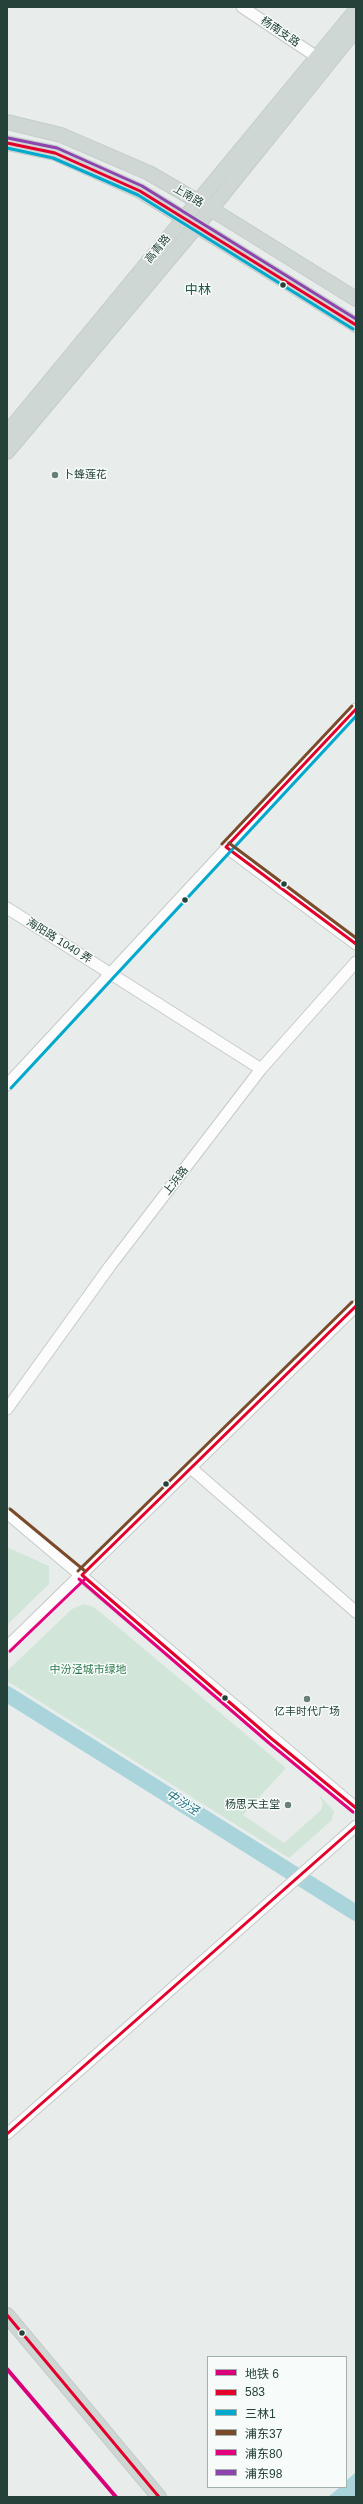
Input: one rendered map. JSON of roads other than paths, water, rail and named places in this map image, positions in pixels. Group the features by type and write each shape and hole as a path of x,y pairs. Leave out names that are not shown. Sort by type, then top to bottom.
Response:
{"main road":[{"name":"高青路","path":"7,433 184,216 356,10"},
{"name":"高青路","path":"7,452 211,209 356,29"},
{"name":"上南路","path":"7,122 61,135 149,173 211,209 356,299"},
{"name":"上南路","path":"9,145 55,153 140,191 184,216 196,226 356,325"},
{"path":"7,2315 159,2497"}],"street":[{"name":"杨南支路","path":"242,7 317,57"},
{"path":"7,1085 356,709"},
{"path":"226,848 356,944"},
{"name":"海阳路 1040 弄","path":"7,908 262,1069"},
{"name":"上浜路","path":"7,1409 110,1266 262,1069 356,962"},
{"path":"7,1647 356,1306"},
{"path":"191,1468 356,1612"},
{"path":"7,1513 82,1575 272,1739 356,1808"},
{"path":"7,2134 356,1826"}],"water":[{"path":"356,2472 356,2497 328,2497 339,2488 347,2488 347,2480"}],"waterway":[{"name":"中汾泾","path":"7,1694 356,1913"}],"metro line":[{"name":"6","path":"7,2369 116,2497"}],"place":[{"name":"卜蜂莲花","path":"55,475"},
{"name":"亿丰时代广场","path":"307,1699"},
{"name":"杨思天主堂","path":"288,1805"}],"district":[{"name":"中林","path":"198,290"}],"park label":[{"name":"中汾泾城市绿地","path":"88,1670"}]}
